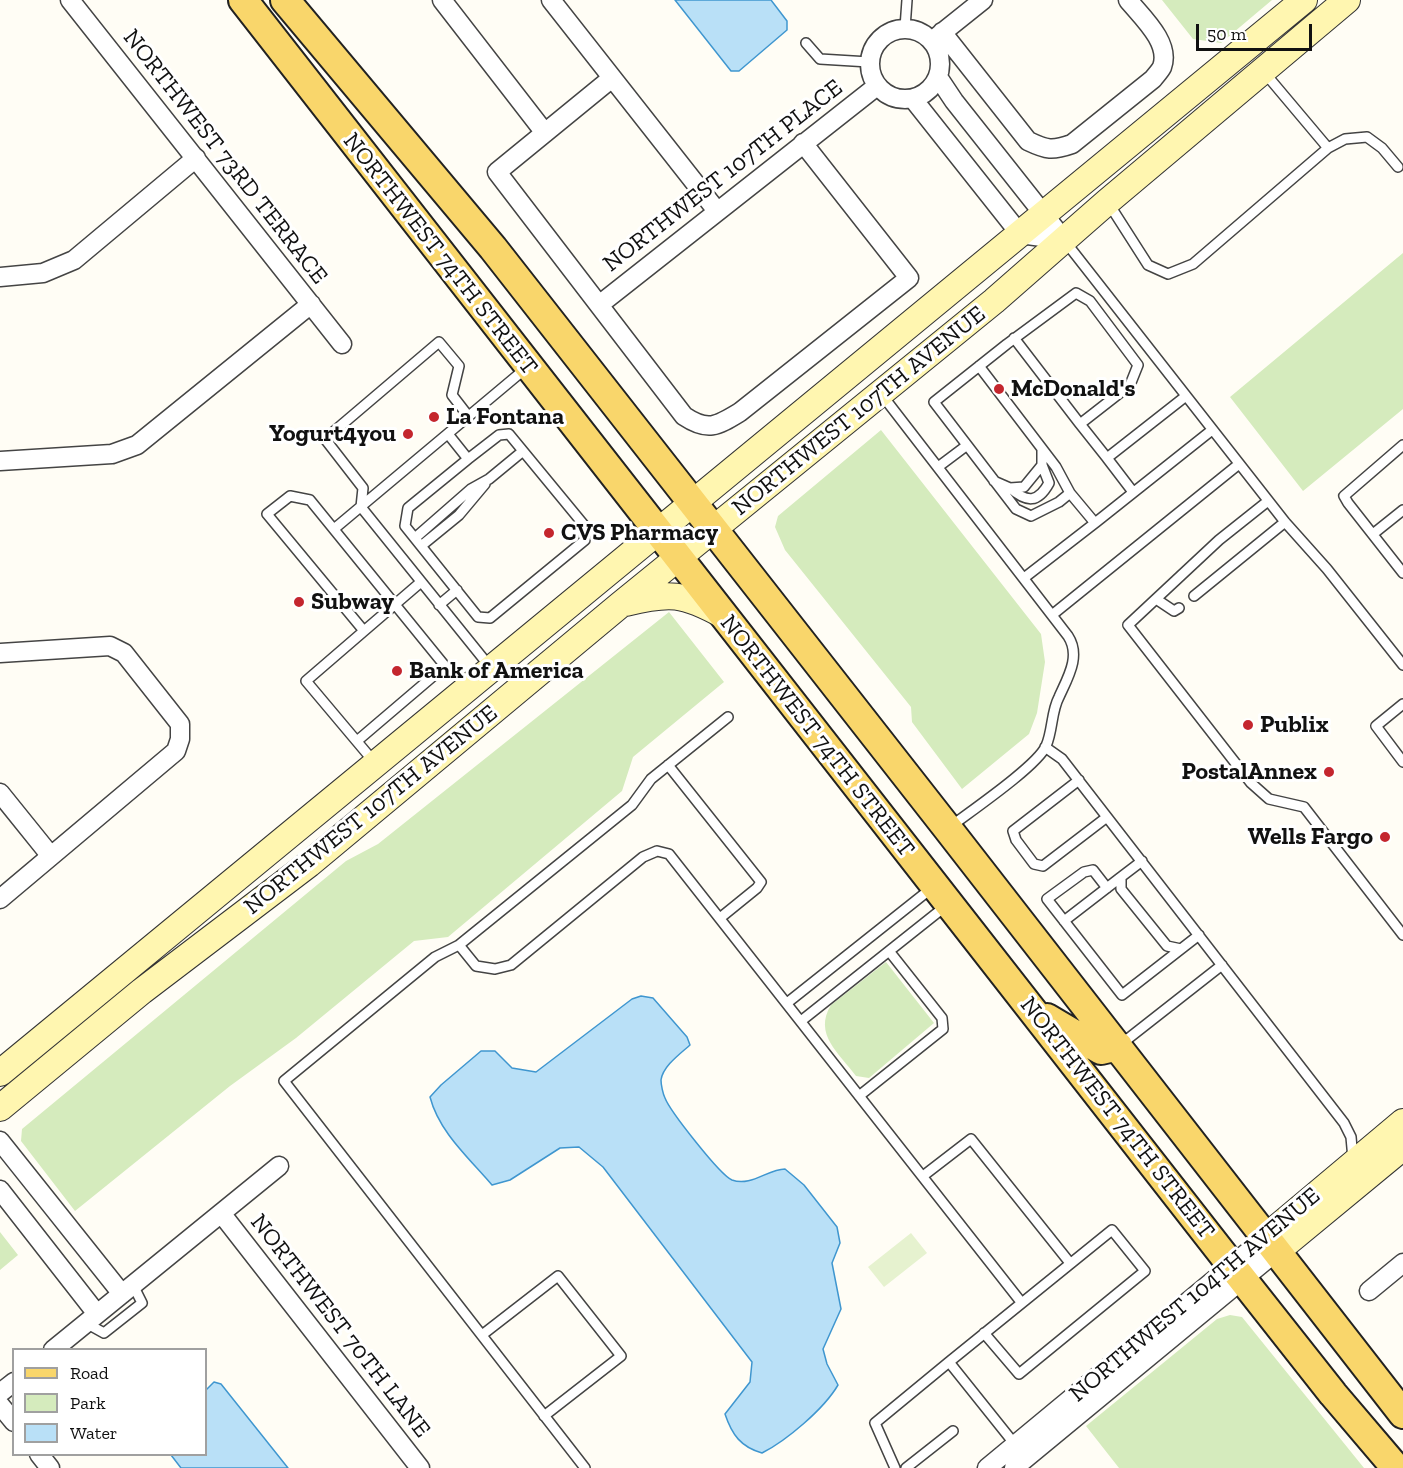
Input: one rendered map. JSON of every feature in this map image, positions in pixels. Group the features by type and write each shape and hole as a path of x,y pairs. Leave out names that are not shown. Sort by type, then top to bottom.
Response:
{"main road":[{"name":"NORTHWEST 74TH STREET","path":"243,0 1237,1273 1333,1394 1396,1468"},
{"name":"NORTHWEST 74TH STREET","path":"285,0 493,248 1403,1414"},
{"name":"NORTHWEST 107TH AVENUE","path":"0,1073 1304,0"},
{"name":"NORTHWEST 107TH AVENUE","path":"0,1108 142,992 309,864 620,605 881,394 994,301 1107,202 1347,0"},
{"path":"291,61 302,55 315,58 354,106 369,119 387,123"},
{"path":"620,605 651,597 671,595 686,597 723,615"},
{"path":"1030,1007 1101,1050 1118,1047"},
{"name":"NORTHWEST 104TH AVENUE","path":"1271,1244 1353,1164 1403,1122"},
{"name":"NORTHWEST 104TH AVENUE","path":"1271,1244 1403,1148"}],"street":[{"name":"NORTHWEST 73RD TERRACE","path":"70,0 342,344"},
{"path":"442,0 545,133"},
{"path":"551,0 717,211"},
{"path":"937,36 983,0"},
{"path":"937,36 940,61 938,77 930,90 913,99 903,99 893,97 877,86 869,62 877,42 885,34 905,28 937,36 1028,141 1046,149 1059,149 1072,144 1154,79 1162,67 1163,54 1159,39 1128,0"},
{"path":"938,77 1064,240"},
{"path":"612,78 497,172 684,416 697,425 721,424 740,412 909,278 803,143"},
{"name":"NORTHWEST 107TH PLACE","path":"599,305 877,86"},
{"path":"913,99 1020,234 1064,240"},
{"path":"944,137 968,118"},
{"path":"0,277 43,273 74,260 196,158"},
{"path":"0,461 112,454 137,445 311,304"},
{"path":"0,653 110,646 124,653 180,724 180,739 176,752 0,899"},
{"path":"0,793 50,855"},
{"path":"0,1141 86,1248 128,1289"},
{"path":"55,1348 279,1166"},
{"path":"0,1190 61,1268 91,1319"},
{"name":"NORTHWEST 70TH LANE","path":"221,1213 420,1468"},
{"name":"NORTHWEST 104TH AVENUE","path":"987,1468 1018,1457 1271,1244"},
{"path":"61,1268 86,1248"},
{"path":"1369,1291 1403,1263"},
{"path":"0,1393 12,1384"},
{"path":"0,1405 12,1420"},
{"path":"40,1456 50,1468"}],"lane":[{"path":"905,28 907,0"},
{"path":"806,43 820,59 869,62"},
{"path":"1262,70 1328,148"},
{"path":"1107,202 1148,265 1168,274 1193,264 1328,148 1345,138 1367,137 1382,148 1398,167"},
{"path":"1064,240 1268,501 1327,569 1403,665"},
{"path":"1070,493 1059,502 1031,516 1016,509 934,402 1014,338 1076,293 1090,301 1138,365 1130,385 1080,424"},
{"path":"1014,338 1133,492"},
{"path":"469,417 452,395 459,366 439,342 325,440 363,488 361,507 491,669"},
{"path":"979,366 1056,467 1070,493 1095,523"},
{"path":"334,529 528,367"},
{"path":"881,394 1072,642 1074,661 1056,701 1046,747 1028,767 948,829"},
{"path":"1107,458 1186,396"},
{"path":"1024,578 1212,430"},
{"path":"448,434 468,459"},
{"path":"509,434 584,525 585,540 490,618 478,617 405,526 408,508 468,459 499,435 509,434"},
{"path":"1403,445 1344,496 1403,573"},
{"path":"938,467 966,446"},
{"path":"992,480 1010,488 1020,496 1033,499 1042,494 1049,483 1042,465 1042,448"},
{"path":"415,538 471,489 489,479 524,452"},
{"path":"1052,615 1239,464"},
{"path":"1010,488 1024,487 1042,465"},
{"path":"421,546 459,515 489,479"},
{"path":"357,741 445,666 310,500 290,496 267,514 364,631"},
{"path":"1268,501 1219,540 1128,625 1251,783 1269,799 1304,807 1403,935"},
{"path":"1373,534 1403,510"},
{"path":"1194,596 1285,522"},
{"path":"376,765 306,681 421,582"},
{"path":"439,605 457,590"},
{"path":"1156,599 1174,611 1179,608"},
{"path":"1403,704 1376,726 1403,762"},
{"path":"585,1468 284,1081 435,957 459,945 632,805 651,780 728,717"},
{"path":"1046,747 1059,756 1079,780 1344,1123 1351,1137 1353,1164"},
{"path":"668,765 760,882 757,888 720,918"},
{"path":"1079,780 1013,831 1016,840 1034,864 1042,866 1107,817"},
{"path":"459,945 476,966 495,969 511,965 643,857 657,851 669,854 1021,1302"},
{"path":"1064,921 1142,861"},
{"path":"1107,888 1093,870 1084,872 1047,899 1122,995 1198,935"},
{"path":"1121,877 1121,889 1167,946 1180,949"},
{"path":"801,1021 889,951 941,895"},
{"path":"787,1003 941,895"},
{"path":"859,1096 943,1029 942,1018 889,951"},
{"path":"1118,1047 1222,965"},
{"path":"923,1176 971,1139 1070,1263"},
{"path":"895,1468 876,1424 949,1362 1021,1302 1070,1263 1112,1230 1145,1271 1018,1374 984,1333"},
{"path":"482,1335 558,1276 621,1356 544,1416"},
{"path":"949,1362 1018,1457"},
{"path":"906,1468 953,1431"}],"green space":[{"path":"1162,0 1272,0 1221,43 1193,39"},
{"path":"1403,253 1403,409 1303,491 1230,397"},
{"path":"881,430 1041,634 1045,662 1037,713 1029,734 962,789 912,722 911,707 785,550 775,527 778,516"},
{"path":"669,612 724,682 633,757 622,791 448,937 414,941 296,1038 230,1086 75,1211 21,1141 22,1129 346,861 378,844"},
{"path":"886,962 934,1023 869,1078 856,1076 830,1043 825,1025 826,1015 831,1005"},
{"path":"0,1232 18,1255 0,1270"},
{"path":"911,1233 927,1253 884,1287 868,1267"},
{"path":"1230,1315 1242,1317 1364,1468 1119,1468 1086,1426 1217,1319"}],"water":[{"path":"675,0 771,0 787,21 787,30 739,71 731,71"},
{"path":"641,996 653,998 687,1037 690,1045 665,1070 661,1080 662,1087 669,1105 707,1155 726,1176 739,1182 753,1180 785,1169 804,1185 837,1227 840,1243 832,1263 841,1309 823,1349 827,1364 838,1385 824,1404 804,1424 762,1453 748,1447 738,1439 725,1414 750,1382 752,1362 603,1167 579,1147 560,1148 510,1180 492,1185 440,1122 430,1097 481,1051 495,1051 512,1068 536,1072 632,999"},
{"path":"214,1382 221,1384 288,1468 181,1468 172,1456 207,1456 207,1389"}],"place":[{"name":"McDonald's","path":"999,389"},
{"name":"La Fontana","path":"434,417"},
{"name":"Yogurt4you","path":"408,434"},
{"name":"CVS Pharmacy","path":"549,533"},
{"name":"Subway","path":"299,602"},
{"name":"Bank of America","path":"397,671"},
{"name":"Publix","path":"1248,725"},
{"name":"PostalAnnex","path":"1329,772"},
{"name":"Wells Fargo","path":"1385,837"}]}
